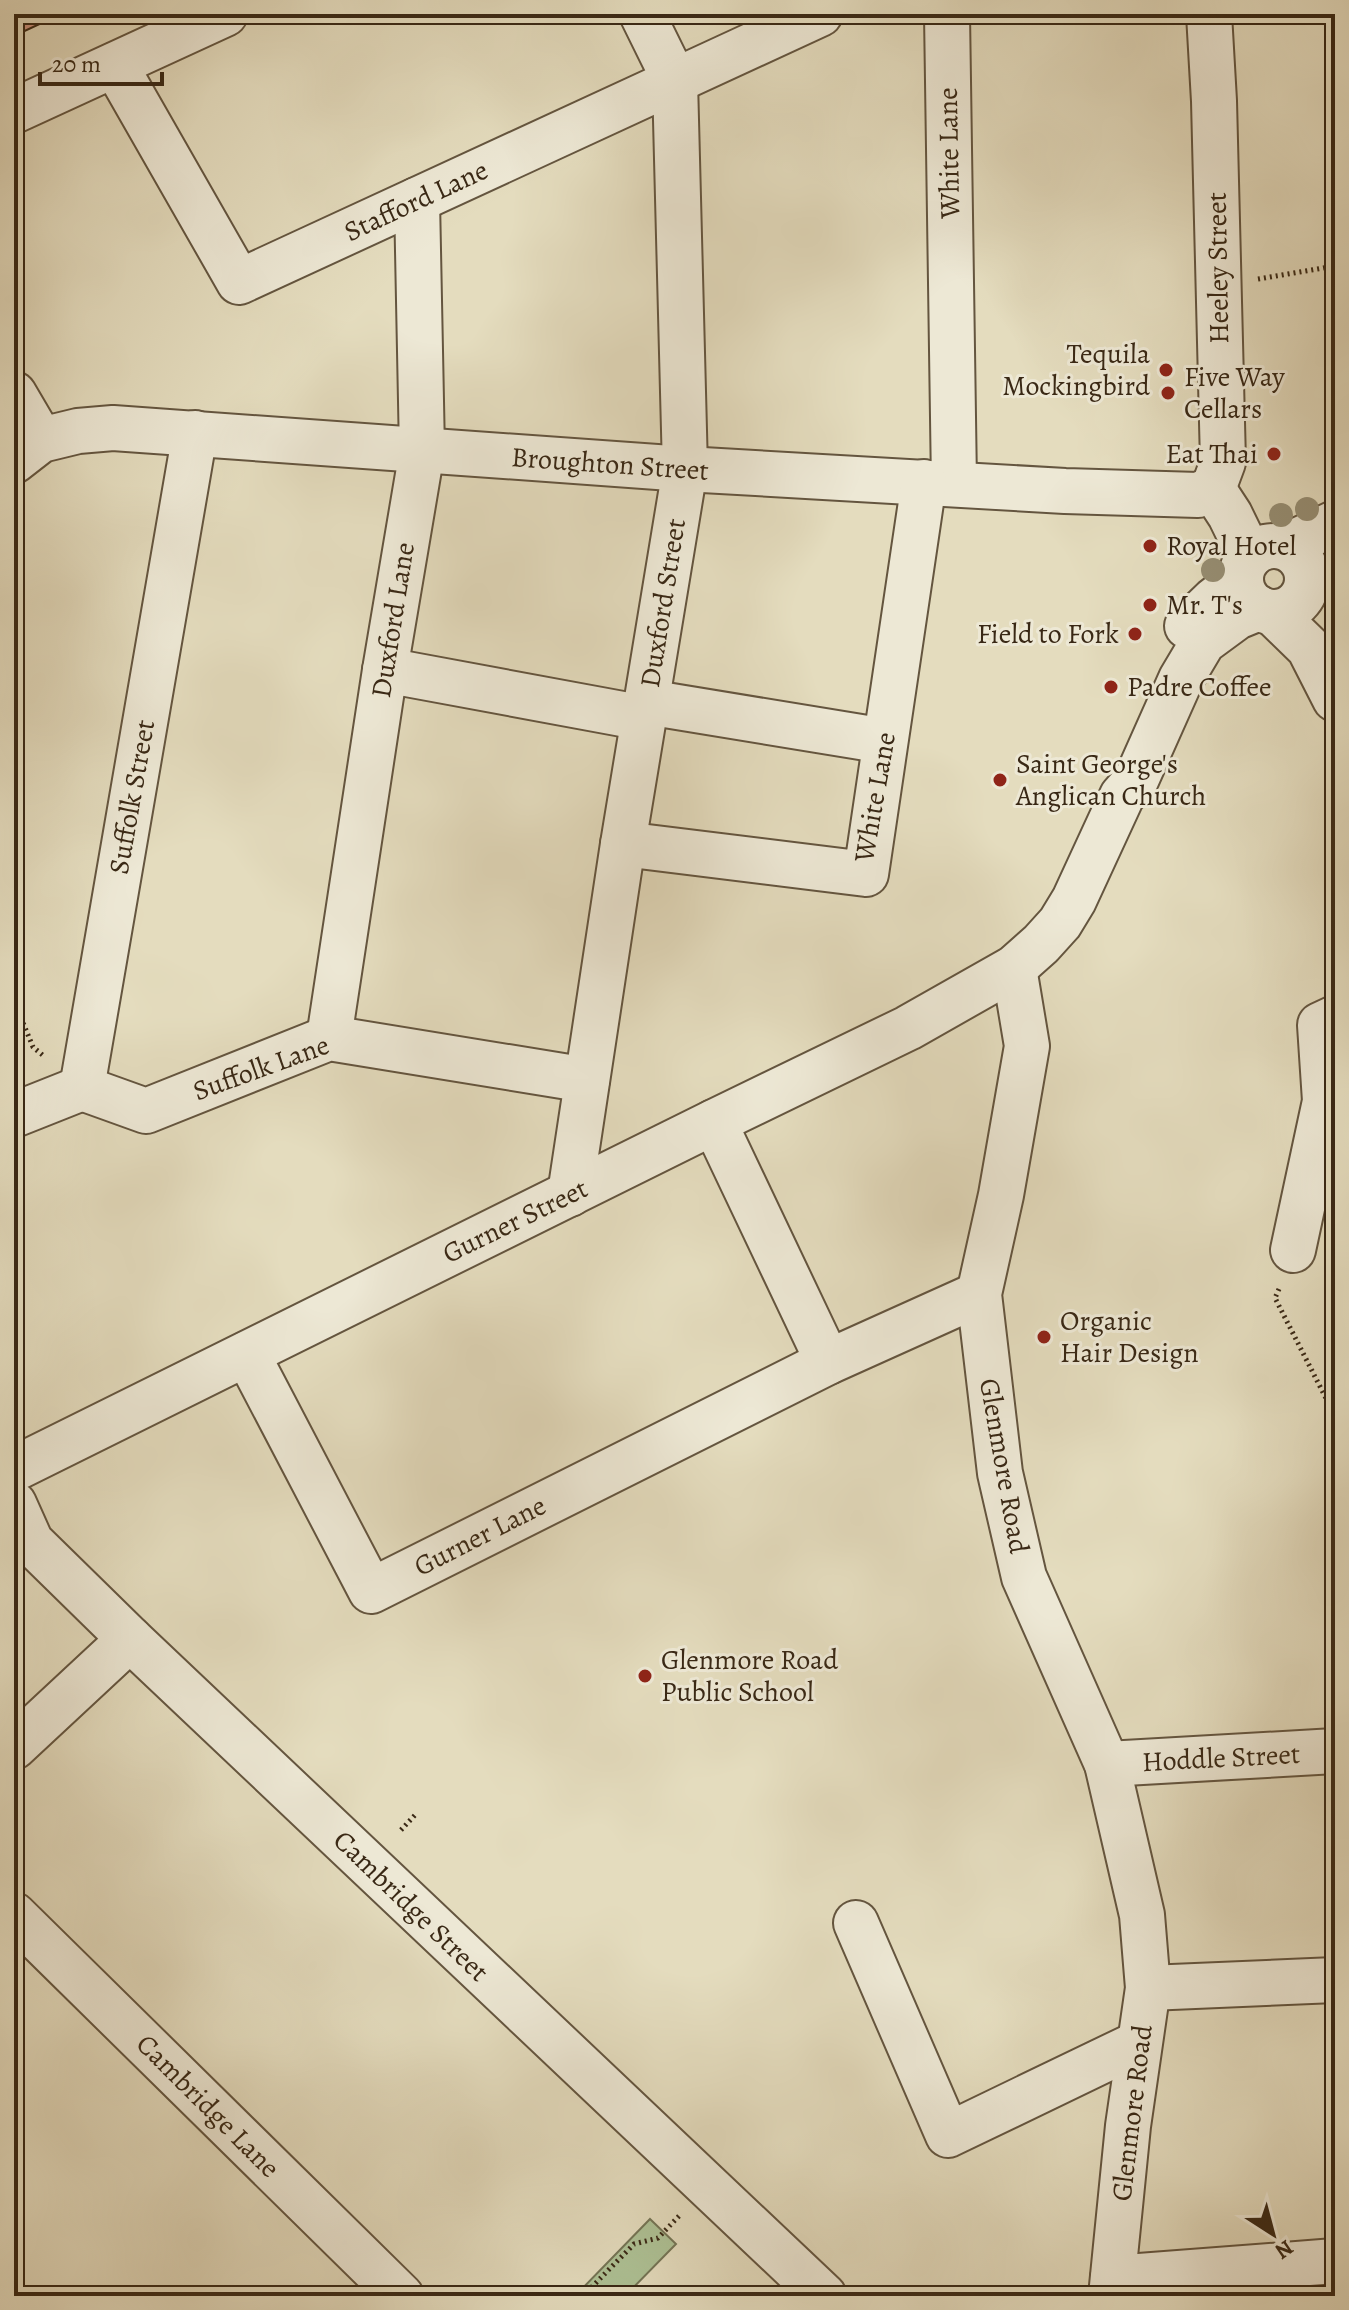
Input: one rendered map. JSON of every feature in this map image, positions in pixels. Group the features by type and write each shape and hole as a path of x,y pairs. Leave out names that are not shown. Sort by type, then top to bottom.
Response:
{"street":[{"path":"14,111 225,14"},
{"name":"Duxford Street","path":"570,1194 623,844 685,469 675,81 642,14"},
{"name":"Stafford Lane","path":"115,65 239,282 820,14"},
{"name":"White Lane","path":"623,844 866,874 885,741 939,483 947,14"},
{"name":"Heeley Street","path":"1209,14 1223,462 1221,502"},
{"name":"Duxford Lane","path":"329,1038 422,451 417,200"},
{"path":"14,394 28,450"},
{"name":"Broughton Street","path":"28,450 78,431 113,428 685,469 1065,491 1198,495 1221,502"},
{"name":"Suffolk Street","path":"82,1088 195,433"},
{"path":"1221,502 1281,575 1309,648 1335,699"},
{"path":"1014,968 1060,923 1074,900 1122,796 1117,775 1161,666 1186,627 1214,600 1281,575 1335,523"},
{"path":"385,670 645,710 885,741"},
{"name":"Gurner Street","path":"14,1469 908,1028 1014,968"},
{"name":"Glenmore Road","path":"1014,968 1027,1046 1001,1195 979,1294 1000,1473 1024,1577 1107,1764 1142,1915 1148,1988 1112,2287"},
{"path":"1293,1250 1325,1101 1320,1025 1335,1018"},
{"name":"Suffolk Lane","path":"82,1088 146,1111 329,1038 587,1080"},
{"path":"14,1115 82,1088"},
{"path":"714,1122 828,1362"},
{"name":"Gurner Lane","path":"247,1354 371,1591 828,1362 979,1294"},
{"name":"Cambridge Street","path":"14,1504 31,1542 130,1639 824,2296"},
{"path":"14,1747 130,1639"},
{"name":"Hoddle Street","path":"1107,1764 1335,1751"},
{"name":"Cambridge Lane","path":"14,1915 401,2296"},
{"path":"856,1923 948,2135 1139,2043"},
{"path":"1148,1988 1335,1980"},
{"path":"1112,2287 1335,2261"}],"path":[{"path":"1218,285 1335,266"},
{"path":"1275,1298 1335,1416"},
{"path":"401,1830 416,1814"},
{"path":"583,2296 634,2244 658,2238 708,2187"}],"green space":[{"path":"650,2219 676,2244 625,2296 575,2296"}],"building":[{"path":"14,14 61,14 14,36"}],"place":[{"name":"Tequila Mockingbird","path":"1166,370"},
{"name":"Five Way Cellars","path":"1168,393"},
{"name":"Eat Thai","path":"1274,454"},
{"name":"Royal Hotel","path":"1150,546"},
{"name":"Mr. T's","path":"1150,605"},
{"name":"Field to Fork","path":"1135,634"},
{"name":"Padre Coffee","path":"1111,687"},
{"name":"Saint George's Anglican Church","path":"1000,780"},
{"name":"Organic Hair Design","path":"1044,1337"},
{"name":"Glenmore Road Public School","path":"645,1676"}]}
